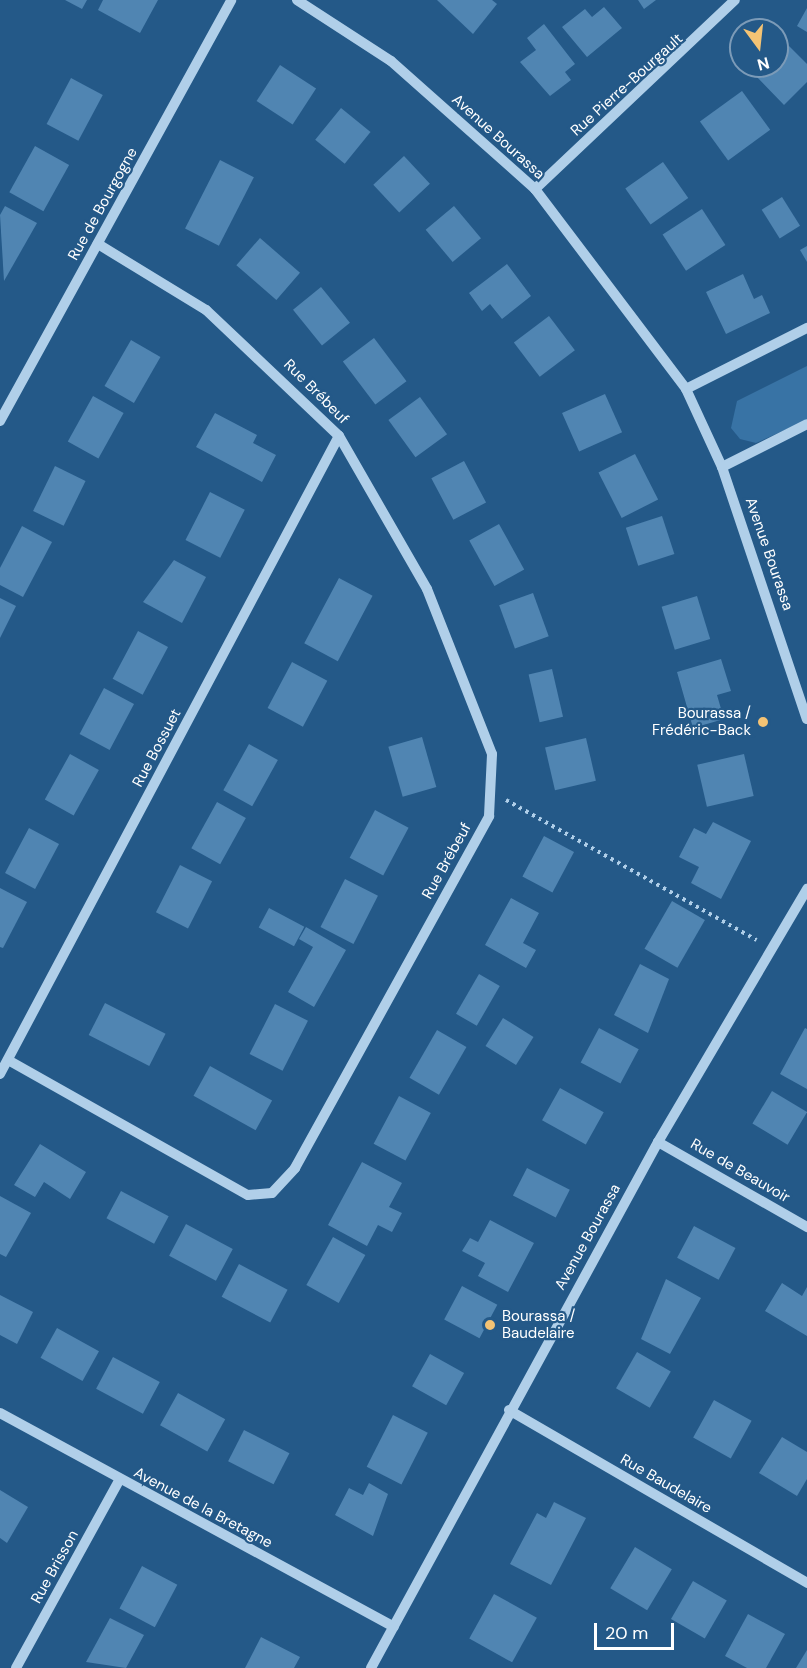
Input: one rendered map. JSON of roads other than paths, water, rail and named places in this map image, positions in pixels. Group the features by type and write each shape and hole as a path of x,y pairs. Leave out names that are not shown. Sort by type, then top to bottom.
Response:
{"street":[{"name":"Rue de Bourgogne","path":"0,421 231,0"},
{"name":"Avenue Bourassa","path":"297,0 391,62 535,189 686,389 722,467 807,719"},
{"name":"Rue Pierre-Bourgault","path":"535,189 735,0"},
{"name":"Rue Brébeuf","path":"8,1060 248,1195 272,1193 295,1168 489,816 492,754 427,589 339,436 206,310 98,244"},
{"path":"686,389 807,328"},
{"path":"722,467 807,424"},
{"name":"Rue Bossuet","path":"0,1074 339,436"},
{"name":"Avenue Bourassa","path":"371,1668 509,1410 658,1142 774,949 807,889"},
{"name":"Rue de Beauvoir","path":"658,1142 807,1227"},
{"name":"Rue Baudelaire","path":"509,1410 807,1583"},
{"name":"Avenue de la Bretagne","path":"0,1413 119,1481 394,1627"},
{"name":"Rue Brisson","path":"16,1668 119,1481"}],"place":[{"name":"Bourassa / Frédéric-Back","path":"763,722"},
{"name":"Bourassa / Baudelaire","path":"490,1325"}]}
